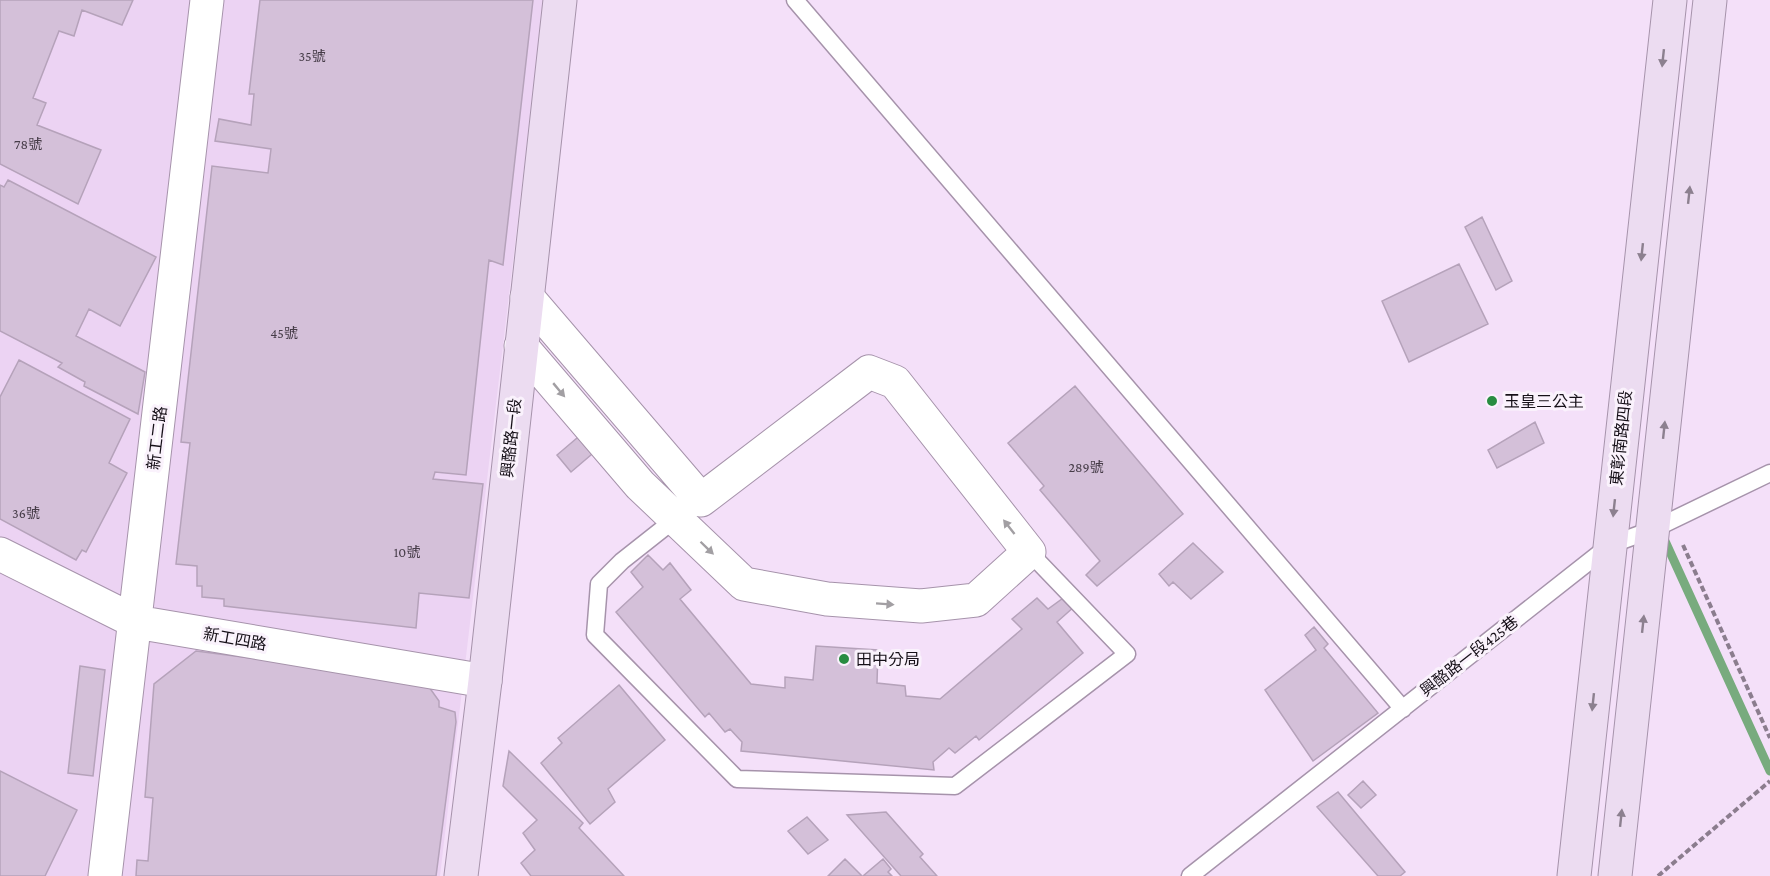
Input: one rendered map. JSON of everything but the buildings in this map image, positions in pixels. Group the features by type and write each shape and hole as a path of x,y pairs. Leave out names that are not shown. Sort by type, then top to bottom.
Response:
{"street":[{"name":"新工二路","path":"105,876 207,0"},
{"name":"興酪路一段","path":"461,876 560,0"},
{"name":"東彰南路四段","path":"1574,876 1670,0"},
{"path":"1615,876 1663,525 1710,0"},
{"path":"527,297 744,584 828,599 921,606 976,600 1029,552 895,382 869,372 688,509"},
{"path":"521,345 640,485 688,509"},
{"name":"新工四路","path":"0,554 136,622 484,681"}],"lane":[{"path":"795,0 1403,709"},
{"name":"興酪路一段425巷","path":"1190,876 1610,545 1663,525 1770,473"},
{"path":"688,509 622,561 599,584 595,635 737,779 955,786 1127,654 1029,552"}],"path":[{"path":"1663,525 1770,738"},
{"path":"1658,876 1770,781"}],"shaded area":[{"path":"0,0 544,0 440,876 0,876"}],"waterway":[{"path":"1665,541 1770,771"}],"place":[{"name":"玉皇三公主","path":"1492,401"},
{"name":"田中分局","path":"844,659"}]}
